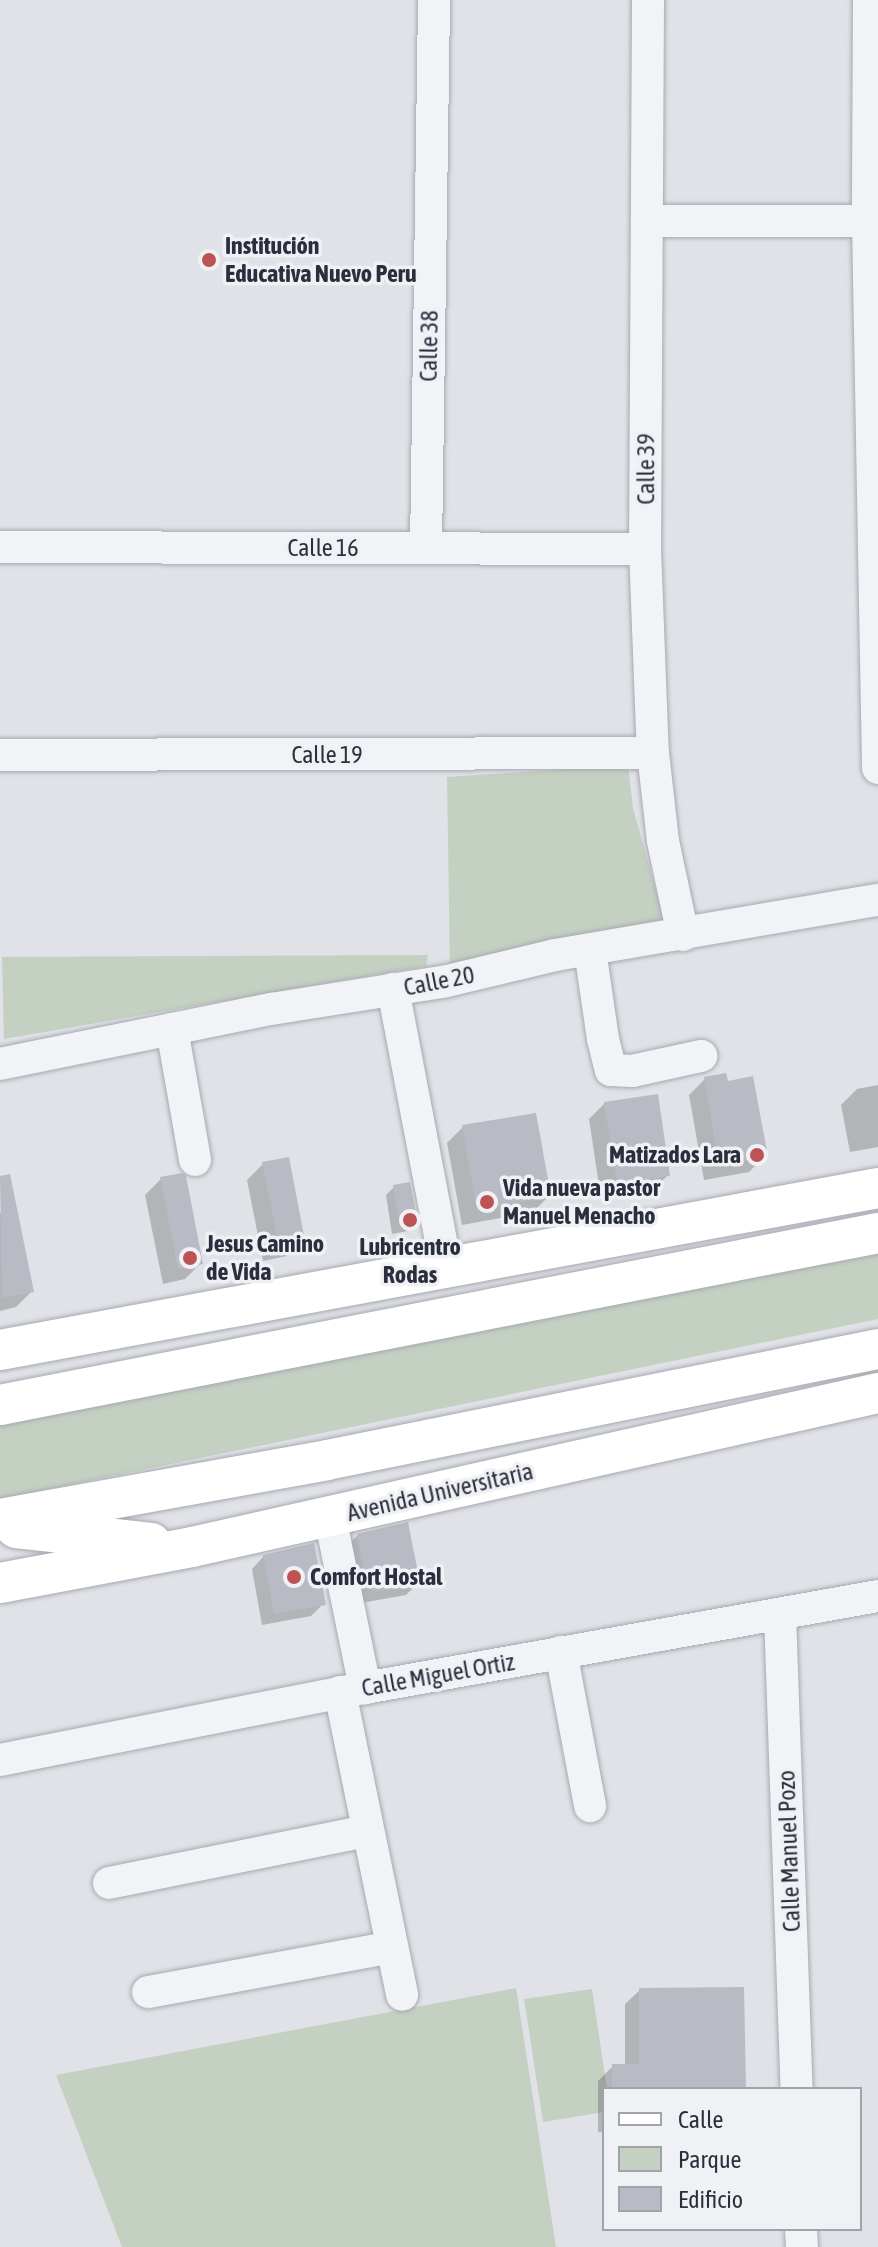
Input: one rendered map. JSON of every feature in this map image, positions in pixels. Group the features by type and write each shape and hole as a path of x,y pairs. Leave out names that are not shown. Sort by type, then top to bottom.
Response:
{"main road":[{"path":"0,1350 878,1188"},
{"path":"0,1405 878,1233"},
{"path":"0,1519 327,1460 878,1349"},
{"name":"Avenida Universitaria","path":"0,1583 192,1547 878,1393"},
{"path":"0,1526 192,1547"}],"street":[{"name":"Calle 38","path":"426,548 434,0"},
{"name":"Calle 39","path":"648,0 645,549 653,753 663,841 683,935"},
{"path":"869,0 878,768"},
{"path":"647,221 873,221"},
{"name":"Calle 16","path":"0,547 645,549"},
{"name":"Calle 19","path":"0,755 653,753"},
{"name":"Calle 20","path":"0,1064 590,950 878,900"},
{"path":"590,950 603,1039 611,1070 632,1071 701,1056"},
{"path":"393,989 446,1267"},
{"path":"172,1029 195,1160"},
{"path":"330,1517 368,1831 402,1995"},
{"name":"Calle Miguel Ortiz","path":"0,1760 352,1690 878,1596"},
{"name":"Calle Manuel Pozo","path":"780,1614 797,2087"},
{"path":"561,1652 590,1806"},
{"path":"109,1883 368,1831"},
{"path":"148,1992 392,1947"}],"green space":[{"path":"628,765 633,808 665,923 450,971 447,777"},
{"path":"428,955 426,966 4,1039 2,957"},
{"path":"878,1250 878,1319 0,1499 0,1422"},
{"path":"516,1988 556,2247 122,2247 56,2075"},
{"path":"592,1989 607,2087 602,2087 602,2112 543,2122 524,1999"}],"building":[{"path":"726,1073 728,1081 753,1076 768,1157 719,1165 704,1077"},
{"path":"658,1094 670,1176 617,1184 604,1102"},
{"path":"536,1113 551,1196 477,1210 462,1125"},
{"path":"289,1157 305,1241 279,1246 262,1162"},
{"path":"182,1173 186,1176 203,1264 178,1269 160,1177"},
{"path":"10,1174 34,1292 2,1298 0,1176"},
{"path":"410,1182 418,1224 400,1227 393,1185"},
{"path":"408,1522 420,1583 374,1592 366,1585 357,1534"},
{"name":"Comfort Hostal","path":"314,1543 326,1605 274,1614 263,1555"},
{"path":"744,1987 746,2087 612,2087 612,2064 639,2064 639,1988"}],"place":[{"name":"Institución Educativa Nuevo Peru","path":"209,260"},
{"name":"Matizados Lara","path":"757,1155"},
{"name":"Vida nueva pastor Manuel Menacho","path":"487,1202"},
{"name":"Lubricentro Rodas","path":"410,1220"},
{"name":"Jesus Camino de Vida","path":"190,1258"},
{"name":"Comfort Hostal","path":"294,1577"}]}
